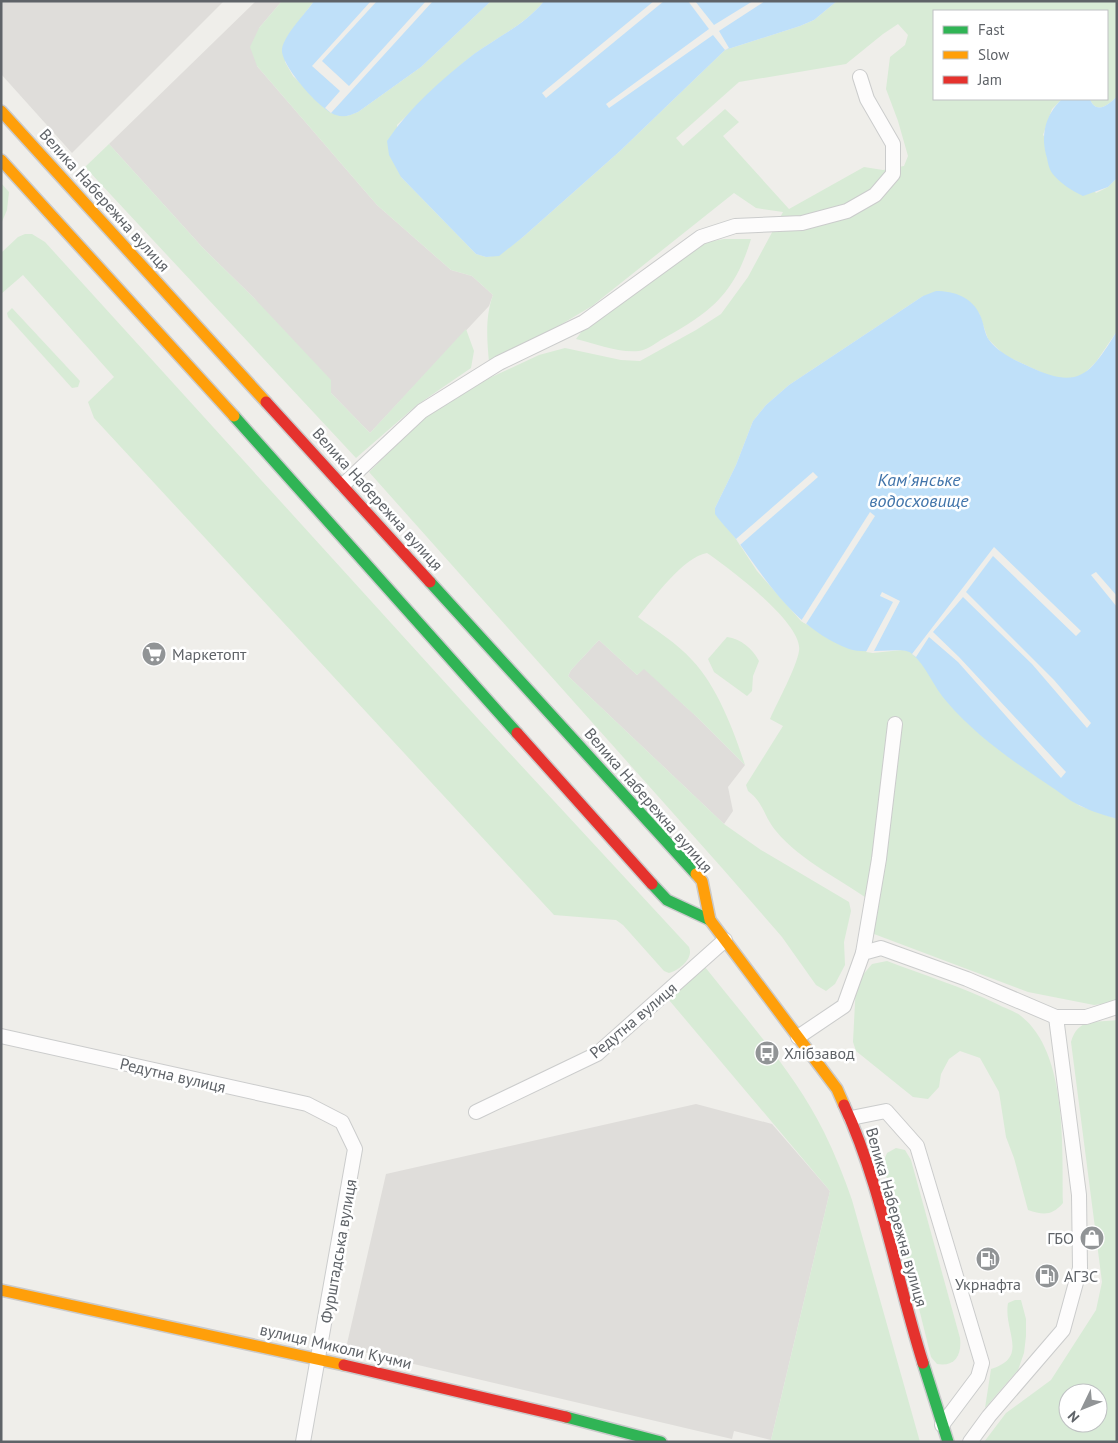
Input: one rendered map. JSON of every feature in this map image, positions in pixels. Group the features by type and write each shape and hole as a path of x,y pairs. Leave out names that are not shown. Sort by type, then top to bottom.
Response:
{"street":[{"path":"343,485 422,412 499,363 584,322 701,237 734,226 802,223 847,211 875,195 893,174 893,144 867,99 860,77"},
{"name":"Велика Набережна вулиця","path":"1,110 702,881 710,920 837,1089 851,1118 872,1179 906,1309 948,1442"},
{"name":"Велика Набережна вулиця","path":"1,160 154,326 667,900 710,920"},
{"path":"798,1037 844,1006 863,953 879,859 895,724"},
{"name":"Редутна вулиця","path":"476,1112 597,1054 725,940"},
{"path":"863,953 881,948 967,979 1056,1017 1086,1017 1117,1007"},
{"path":"970,1442 989,1416 1063,1330 1080,1268 1079,1195 1056,1017"},
{"name":"Редутна вулиця","path":"1,1036 307,1104 342,1122"},
{"path":"851,1118 886,1111 917,1146 982,1363 978,1377 942,1425"},
{"name":"Фурштадська вулиця","path":"303,1442 355,1149 342,1122"},
{"name":"вулиця Миколи Кучми","path":"1,1290 319,1358 535,1408 661,1442"}],"shaded area":[{"path":"1,1 224,1 72,153 1,74"},
{"path":"256,1 282,1 259,28 257,66 377,205 451,270 472,276 493,295 489,306 370,433 331,393 254,298 203,248 109,144"},
{"path":"599,640 637,675 644,668 745,765 728,787 733,811 724,824 568,676 571,670"},
{"path":"696,1104 772,1124 830,1191 771,1440 734,1431 732,1439 346,1348 386,1174"}],"green space":[{"path":"282,1 314,1 287,37 285,62 293,76 331,113 347,116 358,112 421,67 491,1 544,1 520,24 482,48 463,63 397,125 401,177 476,254 486,257 499,255 523,237 620,151 725,50 814,20 837,1 1117,1 1117,96 1103,107 1096,107 1091,100 1108,100 1108,10 933,10 933,100 1061,100 1052,109 1043,135 1096,193 1108,187 1117,178 1117,331 1096,362 1082,376 1067,379 1051,377 1004,355 988,339 979,313 923,296 789,385 766,405 753,421 736,465 715,508 715,513 736,539 757,571 801,621 815,629 873,653 910,651 1013,759 1080,806 1117,819 1117,1002 1094,1005 1028,992 874,934 876,905 810,862 786,842 776,831 761,805 748,791 746,785 783,726 770,719 797,658 799,651 797,640 790,626 763,597 707,553 688,562 679,570 638,617 680,648 701,671 724,709 745,765 698,718 644,669 637,675 599,640 571,670 568,676 724,824 761,850 849,902 851,911 844,942 845,965 835,984 826,991 816,985 782,937 722,868 369,472 423,419 470,387 539,355 565,348 621,360 640,361 696,330 721,314 748,277 783,212 756,208 734,193 592,306 535,340 489,362 487,336 490,303 493,295 472,276 451,270 377,205 257,66 250,47 259,28","holes":["898,24 908,35 905,45 890,57 886,89 908,156 904,166 883,170 864,167 789,209 723,136 739,122 725,109 683,146 676,138 739,82 846,64"]},
{"path":"109,144 203,248 254,298 331,380 331,393 370,433 466,329 474,351 471,368 417,405 356,458 85,167"},
{"path":"1,183 9,192 7,210 1,224"},
{"path":"32,234 45,242 480,721 689,947 690,955 685,963 669,973 664,971 623,925 616,920 554,915 94,418 88,402 114,377 23,275 1,294 1,253 18,237"},
{"path":"724,239 751,239 738,273 720,298 697,318 639,351 615,349 576,339 585,327 696,244"},
{"path":"12,308 80,381 78,387 72,388 8,317 7,313"},
{"path":"727,637 746,645 759,661 753,676 752,691 747,696 714,672 708,659"},
{"path":"887,961 957,987 1013,1011 1021,1016 1036,1032 1047,1053 1055,1077 1062,1130 1063,1203 1055,1210 1047,1213 1038,1213 1028,1210 1014,1158 1006,1137 999,1092 980,1058 960,1051 949,1059 941,1074 939,1087 928,1099 913,1097 856,1051 853,1042 856,983 872,964"},
{"path":"705,967 799,1088 832,1149 852,1200 920,1442 771,1440 830,1191 669,1000"},
{"path":"1117,1020 1117,1442 984,1442 1006,1413 1051,1380 1096,1310 1102,1282 1071,1042 1078,1028 1095,1022"},
{"path":"896,1148 905,1150 911,1160 960,1338 960,1350 953,1362 948,1364 937,1364 931,1357 883,1163 887,1153"},
{"path":"1021,1300 1026,1319 1024,1353 1018,1370 985,1408 991,1369 1003,1364 1009,1358 1012,1350 1007,1313 1008,1303"}],"water":[{"path":"314,1 491,1 421,67 358,112 342,116 329,112 312,97 294,76 283,56 282,49 287,37"},
{"path":"544,1 837,1 814,20 725,50 620,151 523,237 499,256 486,257 476,254 401,177 389,155 387,141 405,117 438,84 474,54 528,17"},
{"path":"1117,96 1117,178 1108,187 1083,196 1063,184 1050,170 1044,142 1048,119 1061,100 1091,100 1096,107 1103,107"},
{"name":"Кам'янське водосховище","path":"936,291 949,292 967,299 977,309 986,334 993,345 1013,359 1047,374 1073,377 1082,374 1099,358 1117,331 1117,819 1090,810 1074,802 1024,769 997,748 970,726 947,702 917,658 911,653 900,650 856,651 814,630 799,618 773,590 736,539 715,514 715,508 736,465 753,421 766,405 789,385 923,296"}],"pier":[{"path":"371,1 377,1 322,61 349,86 426,1 433,1 331,113 325,108 340,91 312,66"},
{"path":"654,1 664,1 546,98 542,93"},
{"path":"688,1 695,1 714,25 753,1 765,1 719,31 729,48 725,50 713,35 609,108 606,104 709,29"},
{"path":"813,472 818,477 740,545 736,539"},
{"path":"870,512 875,516 806,624 801,621"},
{"path":"994,547 1081,631 1076,636 993,556 966,592 1054,680 1091,723 1087,728 1032,664 963,597 933,632 959,657 1066,772 1061,778 958,662 929,637 916,657 912,654"},
{"path":"1096,572 1117,596 1117,607 1091,575"},
{"path":"882,592 900,601 873,653 866,652 893,602 880,596"}],"traffic: fast":[{"path":"234,416 517,733"},
{"path":"430,582 696,874"},
{"path":"652,884 667,900 710,920"},
{"path":"923,1363 948,1442"},
{"path":"566,1417 661,1442"}],"traffic: slow":[{"path":"1,111 266,402"},
{"path":"1,160 234,416"},
{"path":"696,874 702,881 710,920 837,1089 844,1105"},
{"path":"1,1290 344,1365"}],"traffic: jam":[{"path":"266,402 430,582"},
{"path":"517,733 652,884"},
{"path":"844,1105 857,1135 878,1199 923,1363"},
{"path":"344,1365 566,1417"}],"place":[{"name":"Маркетопт","path":"154,654"},
{"name":"Хлібзавод","path":"767,1053"},
{"name":"ГБО","path":"1092,1238"},
{"name":"Укрнафта","path":"988,1259"},
{"name":"АГЗС","path":"1047,1276"}]}
